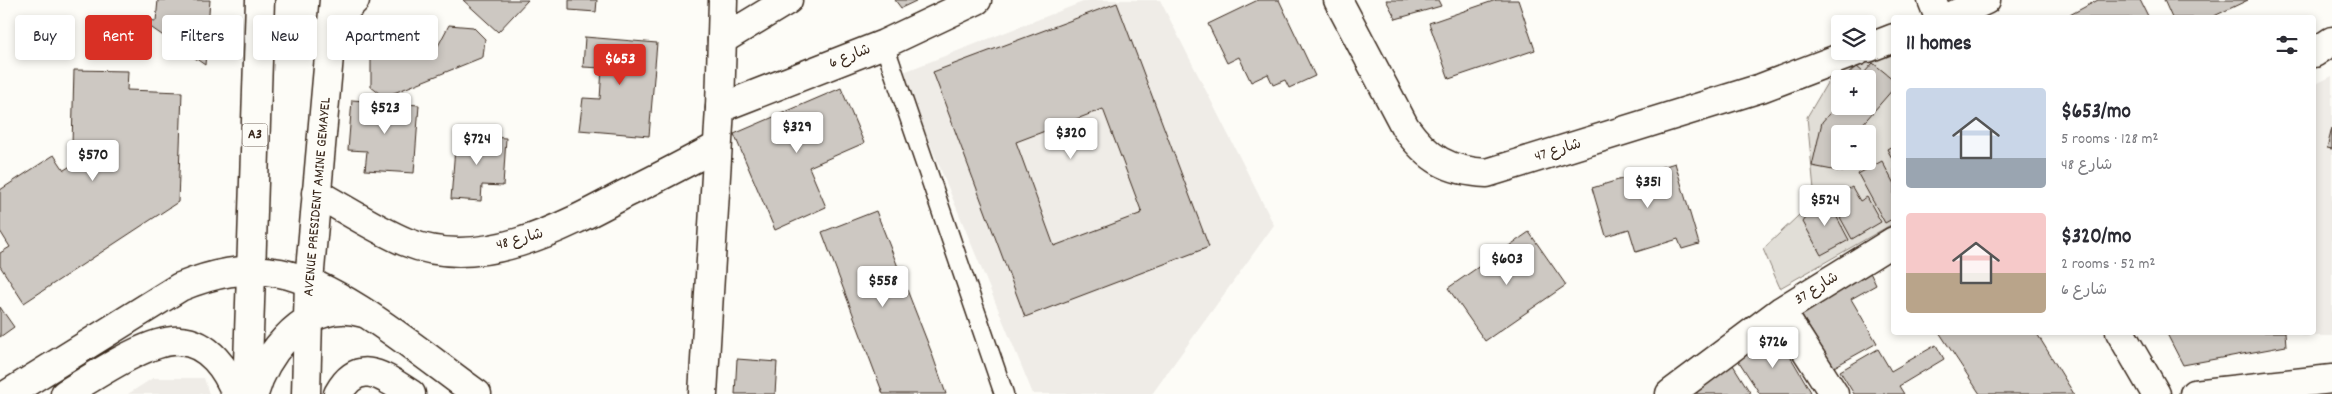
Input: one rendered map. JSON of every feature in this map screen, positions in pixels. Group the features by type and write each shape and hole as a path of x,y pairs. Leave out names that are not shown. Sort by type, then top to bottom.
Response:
{"main road":[{"name":"A3","path":"247,394 260,0"},
{"path":"333,11 355,0"},
{"path":"703,394 716,147 720,108 723,0"},
{"path":"722,40 788,0"},
{"name":"شارع 6","path":"720,108 884,44 977,0"},
{"name":"شارع 47","path":"1338,0 1406,127 1418,144 1424,151 1446,165 1473,172 1487,173 1751,91 1834,60"},
{"path":"1932,0 1938,15"},
{"path":"1954,15 1986,0"},
{"name":"AVENUE PRESIDENT AMINE GEMAYEL","path":"306,394 309,281 333,11"},
{"path":"1876,45 1891,39"},
{"path":"2316,52 2332,42"},
{"name":"شارع 48","path":"316,193 406,242 427,248 472,251 530,239 565,226 716,147"},
{"name":"شارع 37","path":"1670,394 1781,312 1891,243"},
{"path":"8,394 180,287 226,272 250,270 280,273 309,281 364,313 477,394"},
{"path":"254,394 261,373 269,359 309,318 342,310 364,313"},
{"path":"1781,312 1834,394"},
{"path":"2122,335 2156,394"},
{"path":"65,394 132,355 156,346 180,341 207,351 225,371 236,394"},
{"path":"338,394 351,376 363,372 376,373 387,378 410,394"},
{"path":"2194,394 2332,379"}],"lane":[{"path":"884,44 1004,394"}],"shaded area":[{"path":"1088,0 1160,0 1274,225 1152,394 1033,394 901,73"},
{"path":"1876,53 1891,54 1891,225 1780,288 1763,249 1815,200 1807,117 1831,77 1831,115 1876,115 1876,70 1843,70 1860,60 1876,60"},
{"path":"2332,76 2332,336 2301,335 2316,335 2316,84"},
{"path":"153,378 204,378 209,394 128,394"}],"building":[{"path":"158,0 210,0 209,15 162,15 162,35 152,28 152,21 156,21"},
{"path":"463,0 528,0 498,32"},
{"path":"569,0 597,0 596,12 569,10"},
{"path":"895,0 918,0 901,8"},
{"path":"1258,0 1279,0 1315,76 1289,88 1285,80 1273,85 1268,74 1251,82 1239,57 1227,63 1208,24"},
{"path":"1386,0 1438,0 1441,6 1396,19"},
{"path":"1496,0 1518,0 1535,50 1449,79 1429,23"},
{"path":"2098,0 2140,0 2148,15 2070,15"},
{"path":"2164,0 2248,0 2216,15 2171,15"},
{"path":"1117,3 1209,247 1025,317 933,72","holes":["1103,109 1142,213 1054,246 1016,142"]},
{"path":"449,25 473,27 485,39 483,57 384,97 371,87 371,60 438,60 438,46"},
{"path":"585,37 657,43 649,136 579,130 583,98 600,99 602,68 583,67"},
{"path":"198,60 205,60 205,65"},
{"path":"1873,63 1891,78 1891,91 1876,109 1876,70 1867,70"},
{"path":"1856,66 1861,70 1852,70"},
{"path":"74,70 128,71 127,90 182,92 178,202 24,303 0,266 0,253 10,247 0,231 0,190 54,155 64,170 82,159 72,144"},
{"path":"841,88 864,143 809,167 826,207 775,230 734,134"},
{"path":"352,100 419,105 414,173 365,170 367,151 348,150"},
{"path":"1831,112 1831,115 1871,115 1862,125 1831,125 1831,170 1812,166 1822,122"},
{"path":"2332,128 2332,149 2327,148"},
{"path":"456,135 506,138 503,186 482,185 481,201 451,199"},
{"path":"1891,147 1891,156 1887,149"},
{"path":"1882,161 1891,178 1891,220 1885,223 1858,174 1865,170 1876,170 1876,164"},
{"path":"1675,163 1699,244 1682,249 1678,239 1636,252 1629,229 1606,236 1592,188"},
{"path":"1852,187 1860,201 1867,197 1881,222 1852,239 1830,199"},
{"path":"1824,193 1849,240 1821,255 1803,222"},
{"path":"876,211 946,394 883,394 822,232"},
{"path":"1529,232 1566,285 1485,341 1448,288"},
{"path":"1865,262 1876,285 1851,299 1877,343 1834,367 1802,316 1800,304"},
{"path":"0,307 14,327 0,337"},
{"path":"1941,335 2038,335 2074,394 1980,394"},
{"path":"2168,335 2285,335 2286,346 2183,365"},
{"path":"1768,338 1780,339 1811,392 1807,394 1760,394 1736,357 1758,342"},
{"path":"1936,345 1944,359 1899,386 1904,394 1854,394 1840,371 1878,349 1891,371"},
{"path":"737,359 777,362 775,394 735,394"},
{"path":"1733,365 1751,394 1697,394 1694,389"}]}
